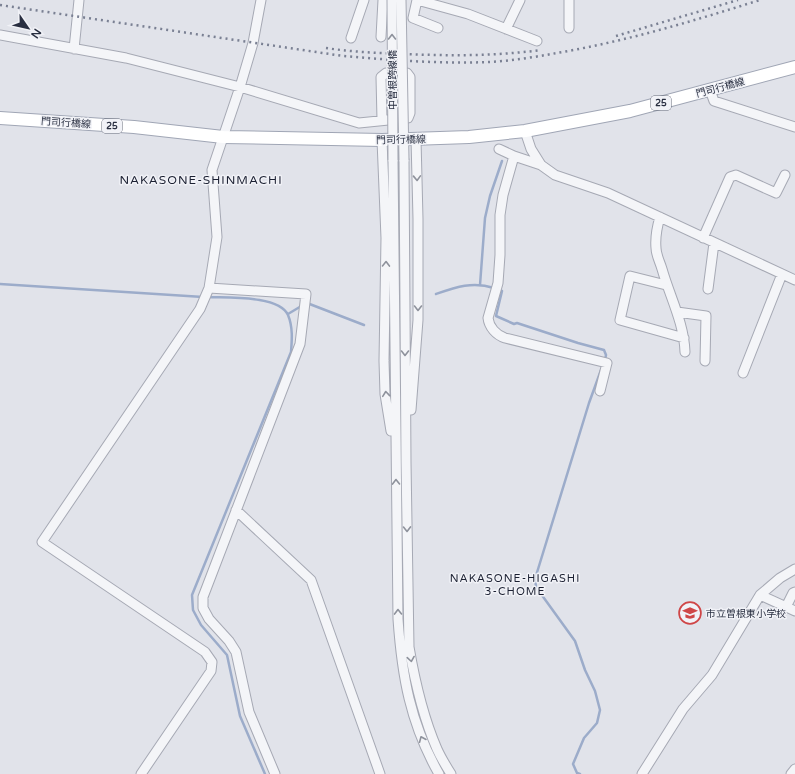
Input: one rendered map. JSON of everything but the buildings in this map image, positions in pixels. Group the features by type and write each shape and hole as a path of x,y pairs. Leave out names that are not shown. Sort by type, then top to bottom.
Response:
{"main road":[{"name":"門司行橋線","path":"0,118 134,127 223,137 416,140 469,137 525,131 630,111 795,67"}],"street":[{"path":"74,49 79,0"},
{"path":"140,774 211,670 212,662 205,652 42,542 196,315 203,302 208,289 217,237 212,170 253,43 261,0"},
{"path":"351,38 364,0"},
{"path":"381,37 383,0"},
{"name":"中曽根跨線橋","path":"392,0 396,460"},
{"name":"中曽根跨線橋","path":"401,0 404,160 406,462"},
{"path":"438,28 413,18 417,0 468,14 537,41"},
{"path":"451,9 455,0"},
{"path":"506,28 520,0"},
{"path":"568,0 569,28"},
{"path":"0,35 126,58 240,87 359,123 408,118 410,113 410,77 407,73 386,73 381,77 382,120"},
{"path":"710,90 714,101 795,127"},
{"path":"525,131 531,149 541,165"},
{"path":"382,140 386,238 384,381 396,460 398,619 400,652 406,688 416,726 439,774"},
{"path":"416,140 418,320 406,462 409,647 414,678 422,708 437,750 451,774"},
{"path":"499,149 514,156 541,165 555,175 608,193 795,280"},
{"path":"514,156 503,195 500,215 498,283 488,318 489,322 497,335 602,362 600,391"},
{"path":"703,238 730,177 736,175 776,193 785,175"},
{"path":"660,217 656,232 656,248 666,285 677,312 684,338 685,352"},
{"path":"708,289 714,243"},
{"path":"743,373 782,274"},
{"path":"666,285 630,276 620,320 684,338"},
{"path":"208,289 306,294 300,344 203,597 203,608 209,619 229,641 236,652 249,712 276,774"},
{"path":"677,312 706,316 705,361"},
{"path":"236,510 311,580 380,774"},
{"path":"642,774 683,710 712,675 760,595 776,581 795,569"},
{"path":"786,607 793,593 795,592"},
{"path":"760,595 795,611"},
{"path":"791,774 795,770"}],"waterway":[{"path":"480,285 485,218 490,196 502,161"},
{"path":"0,284 203,297"},
{"path":"436,294 458,287 472,285 494,288"},
{"path":"499,290 502,291 496,316 514,324 517,323 604,350 606,355 605,360"},
{"path":"208,297 239,298 264,301 283,309 290,320 292,338 291,352 192,595 193,610 201,625 227,655 240,716 265,774"},
{"path":"307,303 364,325"},
{"path":"288,314 303,305"},
{"path":"580,774 577,773 573,764 584,738 597,723 600,710 595,691 585,670 575,641 536,587 535,579 589,403 601,370"}],"railway":[{"path":"616,36 738,0"},
{"path":"0,5 343,56 416,61 470,62 523,59 609,43 685,23 760,0"},
{"path":"326,48 395,54 439,55 473,55 541,50"}],"place":[{"name":"市立曽根東小学校","path":"690,613"}],"district":[{"name":"NAKASONE-SHINMACHI","path":"201,180"},
{"name":"NAKASONE-HIGASHI 3-CHOME","path":"515,584"}]}
